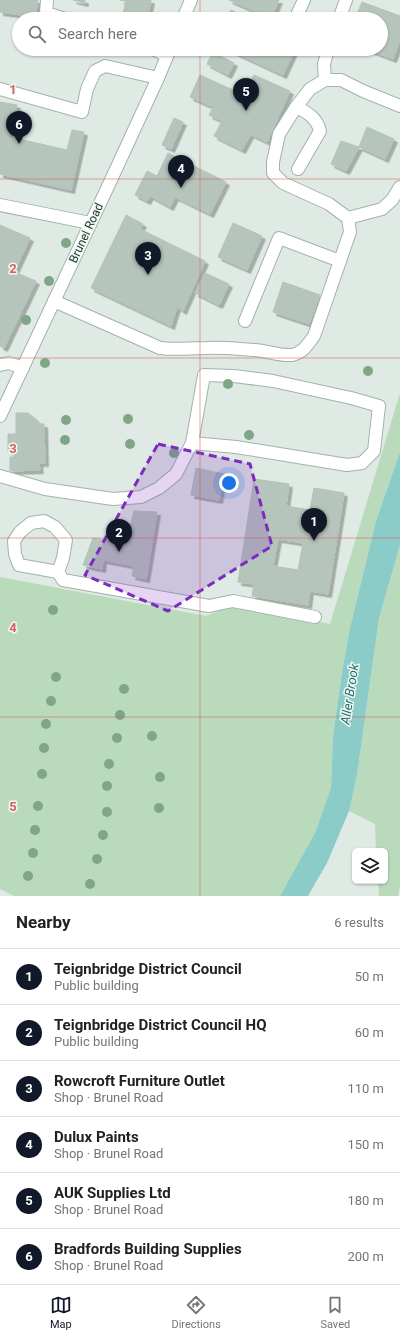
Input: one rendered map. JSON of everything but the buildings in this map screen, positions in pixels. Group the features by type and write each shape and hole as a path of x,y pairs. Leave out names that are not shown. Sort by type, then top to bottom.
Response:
{"street":[{"path":"46,12 47,0"},
{"path":"186,12 191,0"},
{"path":"298,12 304,0"},
{"path":"342,12 346,0"},
{"name":"Brunel Road","path":"1,411 23,368 158,78 166,56"},
{"path":"325,80 324,64 326,56"},
{"path":"0,89 82,112 87,89 95,71 105,66 158,78"},
{"path":"54,301 160,348 256,350 280,355 292,355 305,349 314,336 350,232 348,218 329,204 283,184 273,173 273,162 279,134 296,107 310,89 325,80 341,80 400,106"},
{"path":"296,107 305,111 314,119 319,124 320,131 298,169"},
{"path":"348,218 382,209 392,200 400,187"},
{"path":"0,205 90,223"},
{"path":"245,321 279,238 340,260"},
{"path":"0,365 9,363 23,368"},
{"path":"0,476 45,489 78,494 113,499 141,497 159,488 176,474 192,444 204,375 234,376 273,381 351,398 379,406 374,451 362,462 347,466 236,447 192,444"},
{"path":"58,572 63,558 66,540 55,527 44,521 31,523 20,532 14,541 15,554 19,566 58,572 63,580 209,606 234,601 315,617"}],"highlighted area":[{"path":"158,444 250,464 272,546 168,611 85,575"}],"green space":[{"path":"400,393 400,452 376,521 350,628 333,736 331,788 315,833 280,896 14,896 0,889 0,577 206,616 233,605 330,624"},
{"path":"400,545 400,885 398,896 379,896 378,884 388,884 388,848 376,848 375,824 349,811 357,775 379,618"}],"water":[{"name":"Aller Brook","path":"400,452 400,545 379,618 357,775 349,811 327,863 308,896 280,896 315,833 331,788 333,736 350,628 376,521"}],"place":[{"name":"AUK Supplies Ltd","path":"246,111"},
{"name":"Bradfords Building Supplies","path":"19,144"},
{"name":"Dulux Paints","path":"181,188"},
{"name":"Rowcroft Furniture Outlet","path":"148,275"},
{"name":"Teignbridge District Council","path":"314,541"},
{"name":"Teignbridge District Council HQ","path":"119,552"}]}
